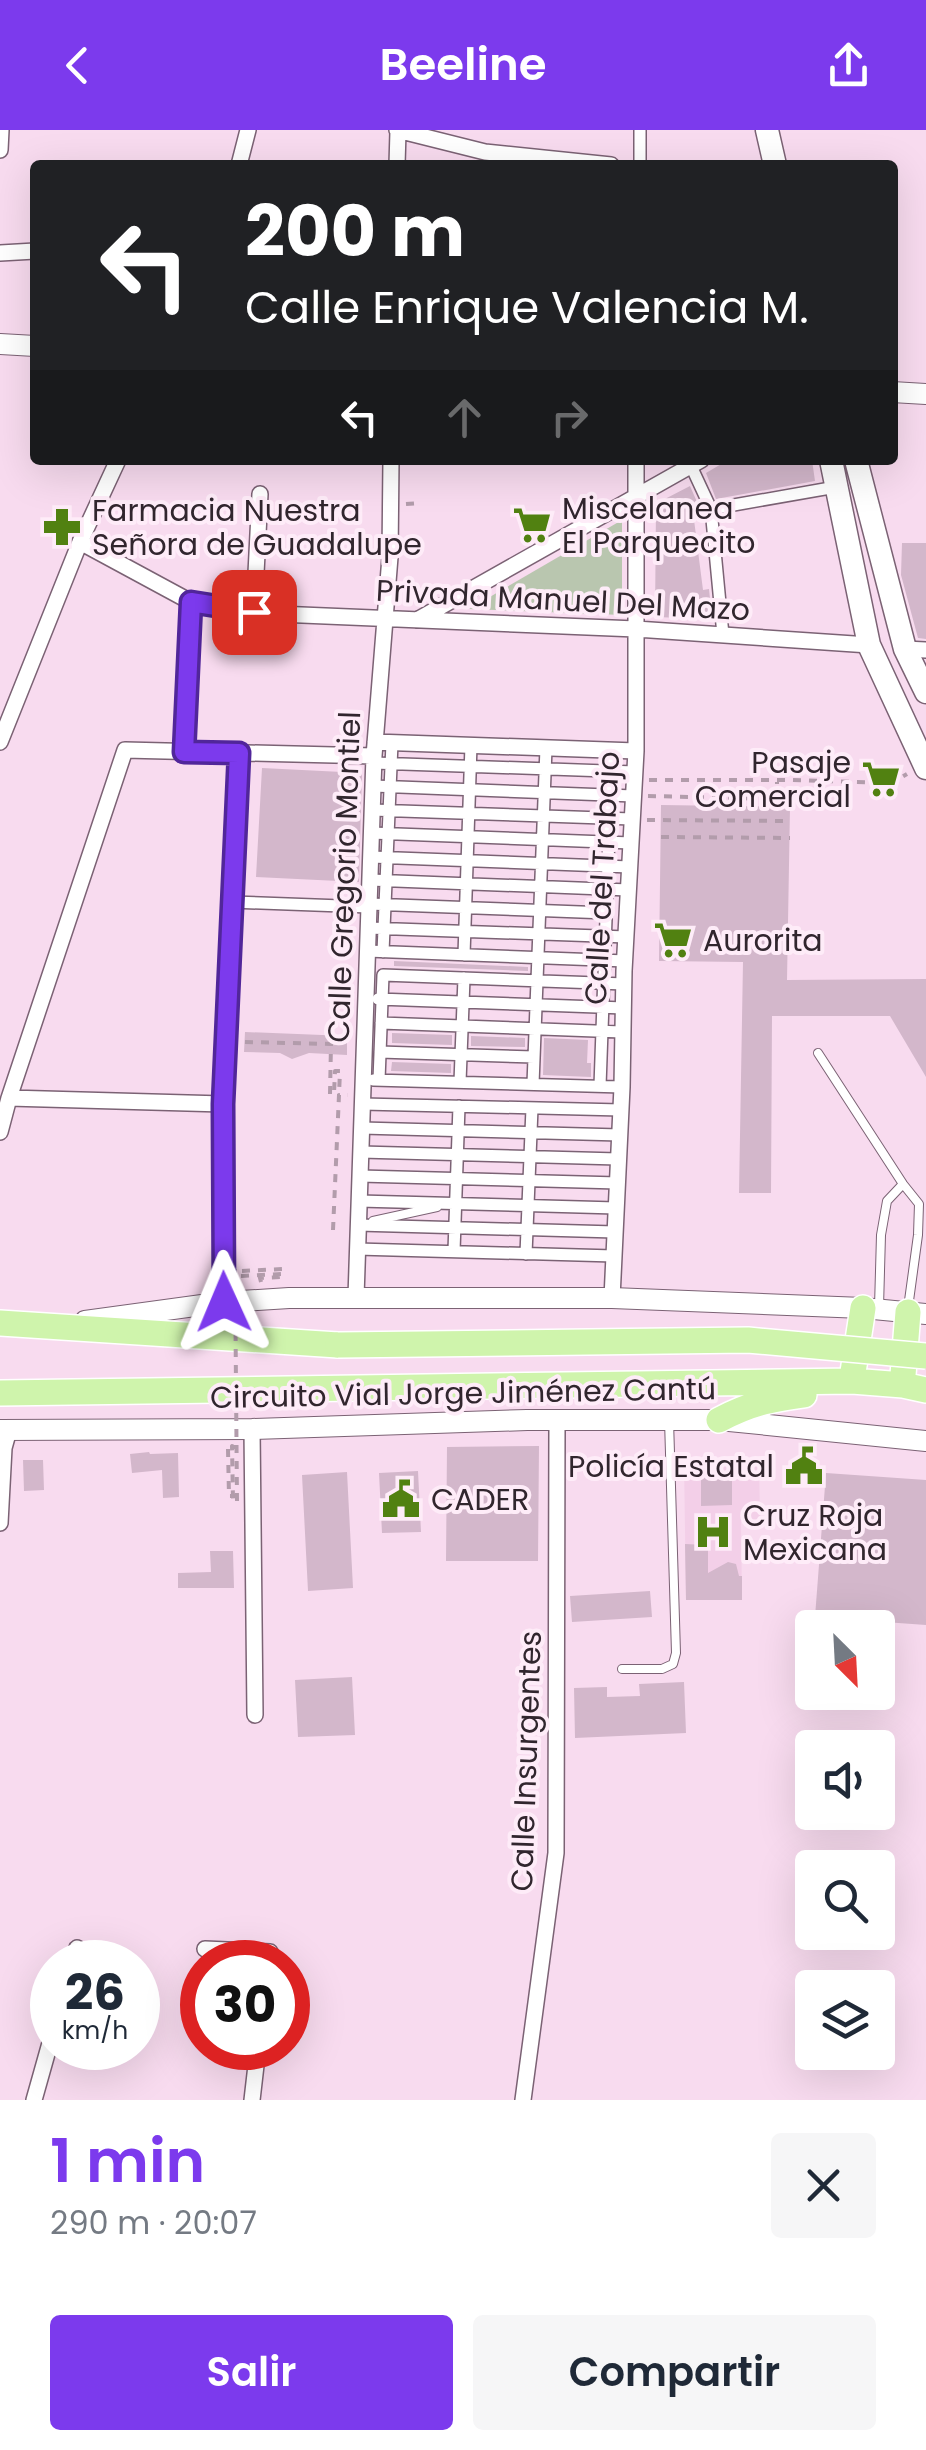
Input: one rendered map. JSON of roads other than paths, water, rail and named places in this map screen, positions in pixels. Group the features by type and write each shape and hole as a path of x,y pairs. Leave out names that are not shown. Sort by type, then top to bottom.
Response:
{"main road":[{"path":"768,130 774,160"},
{"path":"832,465 869,645 925,766"},
{"path":"858,465 926,692"},
{"path":"719,1420 761,1401 829,1391 852,1381 871,1309"},
{"path":"914,1388 917,1313"},
{"name":"Circuito Vial Jorge Jiménez Cantú","path":"0,1323 338,1345 748,1340 926,1356"},
{"name":"Circuito Vial Jorge Jiménez Cantú","path":"0,1393 852,1381 914,1388"}],"street":[{"path":"0,150 1,130"},
{"path":"240,160 248,130"},
{"path":"397,160 398,130 485,152 563,160"},
{"path":"640,130 640,160"},
{"path":"0,253 30,251"},
{"path":"0,344 30,346"},
{"path":"898,392 926,394"},
{"path":"0,742 80,542 116,465"},
{"name":"Calle Gregorio Montiel","path":"356,1297 362,1128 374,999 391,465"},
{"name":"Calle del Trabajo","path":"612,1298 636,752 636,465"},
{"path":"417,620 693,465"},
{"path":"697,465 712,509 723,635"},
{"path":"712,509 836,487"},
{"path":"254,612 260,494"},
{"name":"Privada Manuel Del Mazo","path":"80,542 191,602 254,612 636,629 869,645"},
{"path":"184,752 191,602"},
{"path":"464,955 471,746"},
{"path":"0,1132 125,750 381,753 471,746 636,752"},
{"path":"533,1084 546,748"},
{"path":"600,1086 612,750"},
{"path":"224,1302 223,1104 239,753"},
{"path":"381,753 471,766 612,771 634,782"},
{"path":"382,786 611,795 634,782"},
{"path":"381,810 632,820"},
{"path":"380,834 632,843"},
{"path":"379,857 630,866"},
{"path":"378,881 629,890"},
{"path":"232,902 606,913"},
{"path":"376,928 627,937"},
{"path":"375,952 626,961"},
{"path":"367,1090 380,1052 381,1023 374,999 382,976 625,984"},
{"path":"460,1082 464,978"},
{"path":"374,999 624,1008"},
{"path":"381,1023 622,1032"},
{"path":"380,1052 534,1057"},
{"path":"367,1090 460,1082 622,1087"},
{"path":"367,1090 459,1106 621,1110"},
{"path":"8,1098 223,1104"},
{"path":"454,1252 459,1106"},
{"path":"526,1254 532,1108"},
{"path":"362,1128 620,1135"},
{"path":"361,1152 618,1159"},
{"path":"360,1176 618,1184"},
{"path":"359,1200 616,1208"},
{"path":"358,1224 615,1232"},
{"path":"358,1249 614,1256"},
{"name":"Circuito Vial Jorge Jiménez Cantú","path":"42,1327 261,1298 612,1298 917,1313"},
{"name":"Circuito Vial Jorge Jiménez Cantú","path":"4,1430 719,1420 926,1441"},
{"name":"Calle Insurgentes","path":"523,2100 556,1852 557,1421"},
{"path":"252,1429 255,1715"},
{"path":"0,1523 4,1430"},
{"path":"272,1940 273,1934"},
{"path":"34,2100 42,2070"},
{"path":"252,2100 255,2070"}],"lane":[{"path":"818,1053 919,1204 917,1313"},
{"path":"871,1309 886,1201 903,1184"},
{"path":"358,1224 456,1203"},
{"path":"358,1224 615,1232"},
{"path":"622,1669 662,1669 673,1664 676,1653 669,1420"}],"place":[{"name":"Miscelanea El Parquecito","path":"532,525"},
{"name":"Farmacia Nuestra Señora de Guadalupe","path":"62,527"},
{"name":"Pasaje Comercial","path":"881,779"},
{"name":"Aurorita","path":"673,940"},
{"name":"Policía Estatal","path":"804,1466"},
{"name":"CADER","path":"401,1499"},
{"name":"Cruz Roja Mexicana","path":"713,1532"}]}
